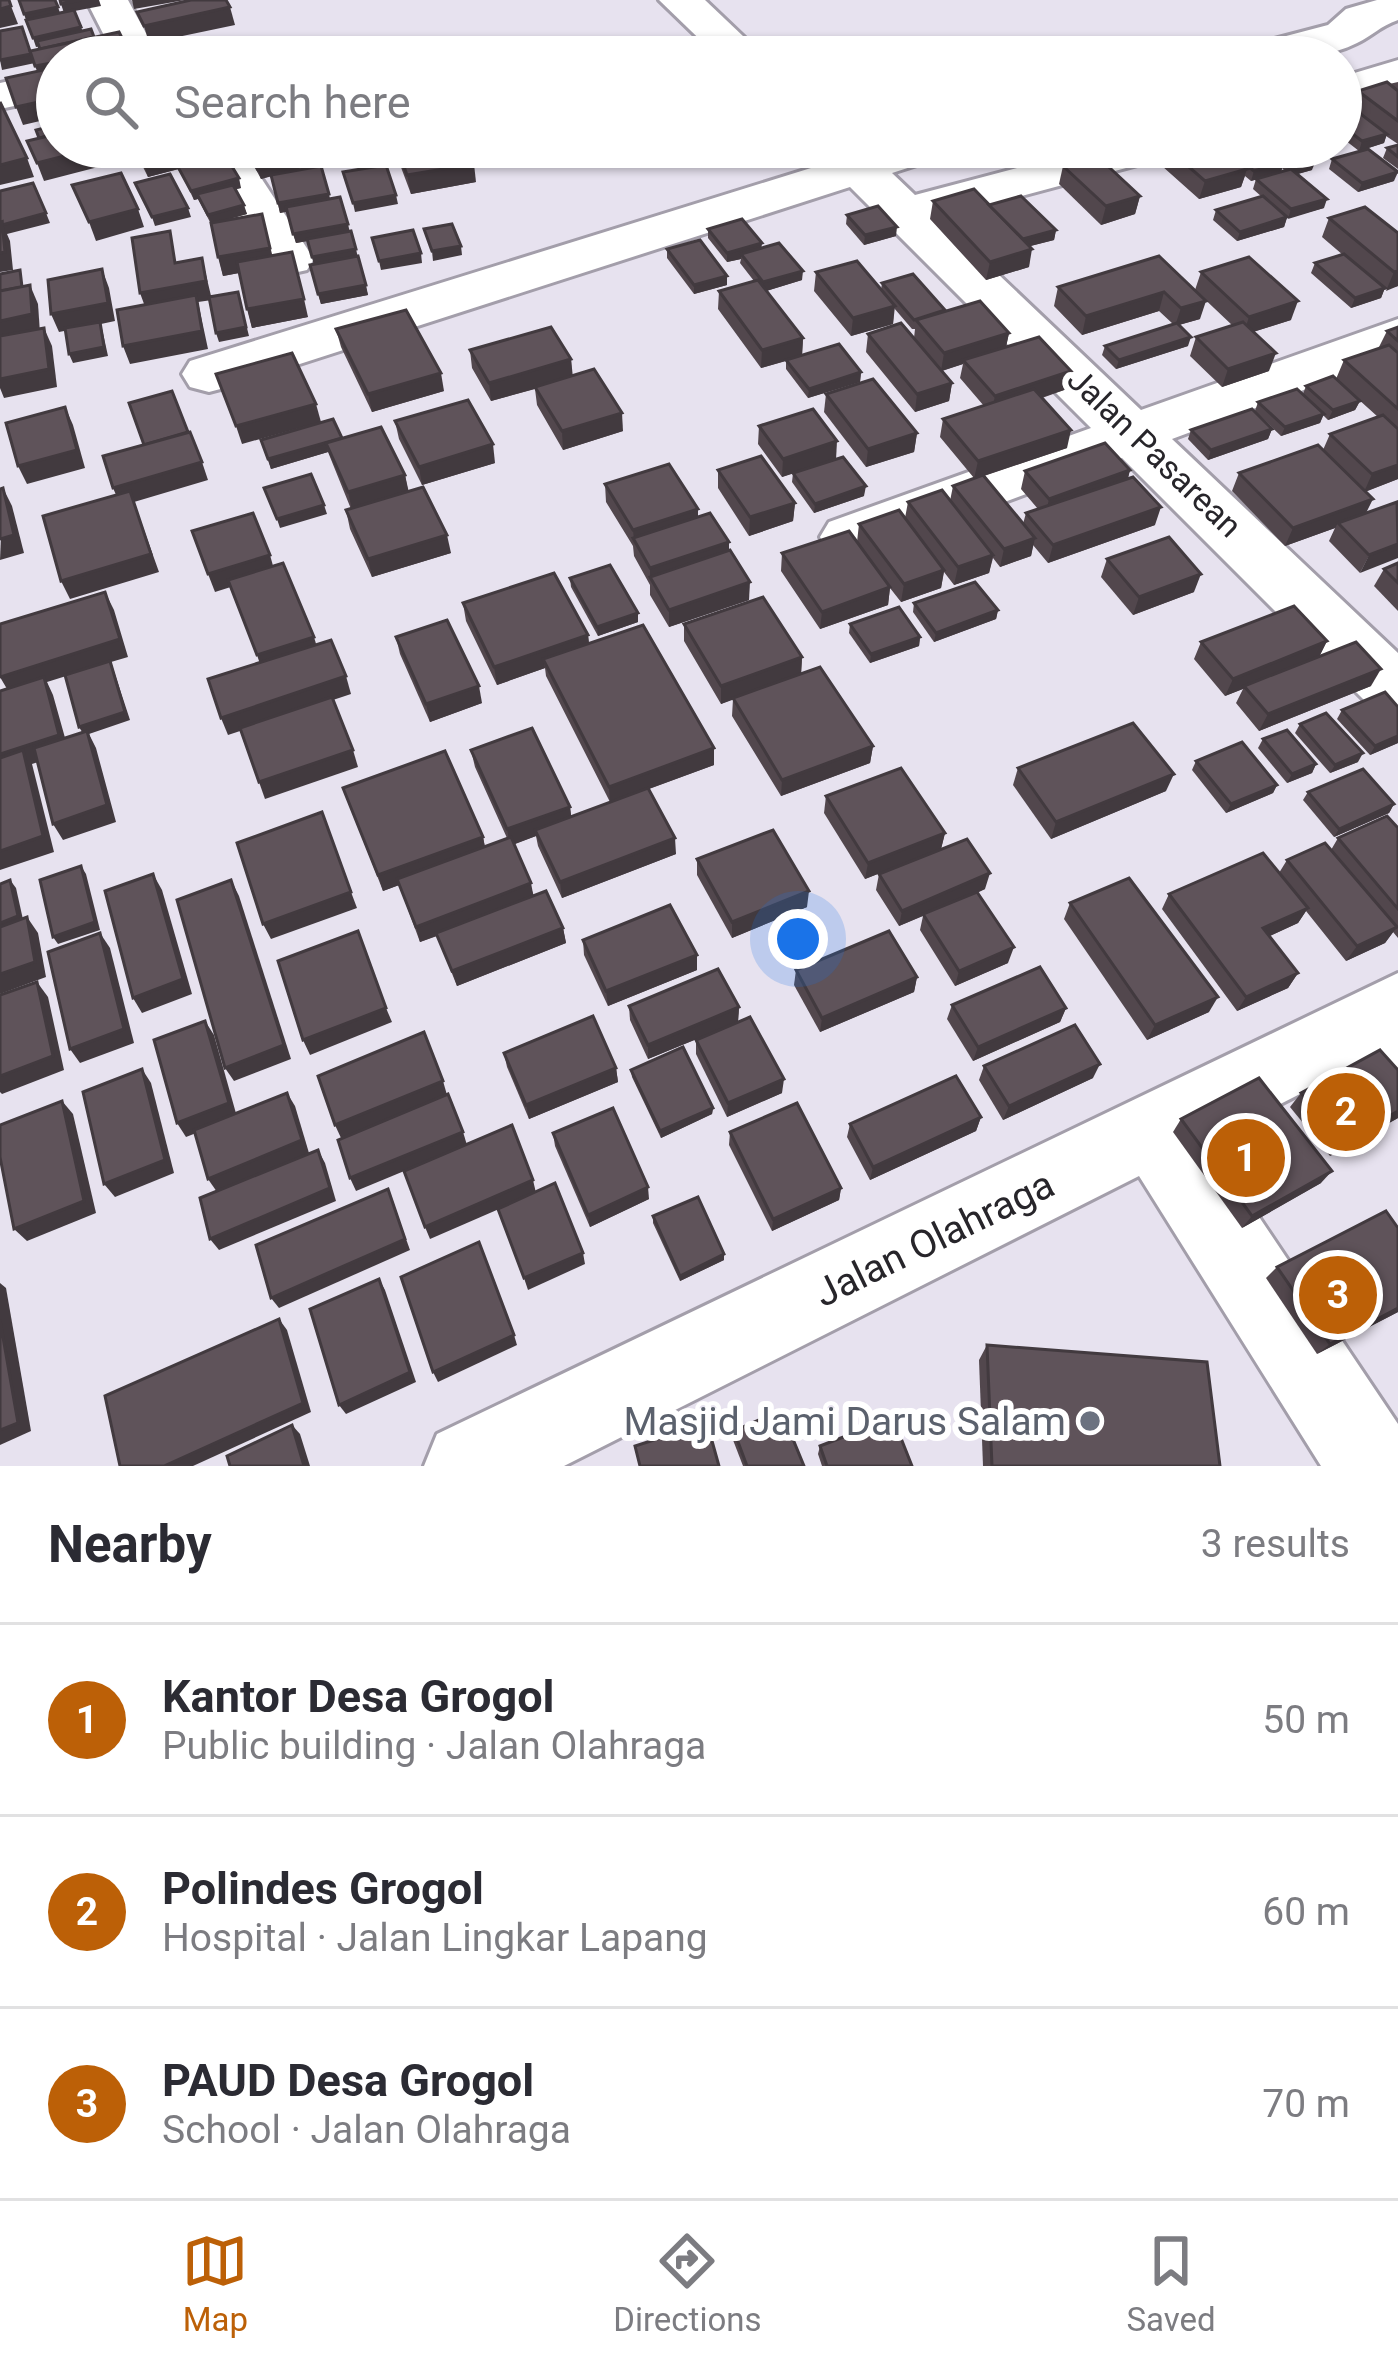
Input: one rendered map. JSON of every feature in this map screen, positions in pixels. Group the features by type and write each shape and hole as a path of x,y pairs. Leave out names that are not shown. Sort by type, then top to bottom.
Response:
{"street":[{"path":"107,0 126,36"},
{"path":"680,0 720,36"},
{"path":"1335,36 1372,15"},
{"path":"1362,85 1398,73"},
{"path":"7,107 36,94"},
{"path":"232,168 290,259"},
{"path":"209,374 813,168"},
{"name":"Jalan Pasarean","path":"857,168 1394,683"},
{"path":"904,213 1072,168"},
{"path":"850,537 1398,336"},
{"name":"Jalan Olahraga","path":"469,1466 1155,1130 1386,1033"},
{"path":"1155,1130 1373,1466"}],"building":[{"path":"19,0 55,0 58,7 24,14"},
{"path":"191,0 226,0 230,7 144,26 137,12"},
{"path":"74,10 81,27 33,38 26,20"},
{"path":"22,27 31,54 0,60 0,31"},
{"path":"91,29 94,36 60,36"},
{"path":"36,72 36,103 16,107 6,78"},
{"path":"1387,82 1398,91 1398,121 1362,94 1362,90"},
{"path":"0,102 27,158 0,165"},
{"path":"1362,115 1387,134 1362,141"},
{"path":"36,139 36,161 27,141"},
{"path":"1368,149 1398,172 1362,183 1343,168 1362,168 1362,151"},
{"path":"179,168 233,168 239,178 191,191"},
{"path":"322,168 329,194 278,203 271,175"},
{"path":"387,168 396,195 353,203 343,172"},
{"path":"404,168 450,168 407,175"},
{"path":"1065,168 1110,168 1140,196 1106,206"},
{"path":"1190,168 1247,169 1205,181"},
{"path":"1291,169 1327,199 1291,209 1256,179"},
{"path":"121,173 138,209 89,222 72,185"},
{"path":"170,174 188,208 152,217 135,183"},
{"path":"33,183 46,213 2,225 0,191"},
{"path":"233,185 244,205 208,215 197,194"},
{"path":"974,189 1032,249 990,262 933,201"},
{"path":"1021,196 1056,230 1023,239 989,205"},
{"path":"1263,196 1287,217 1240,232 1216,210"},
{"path":"340,197 348,224 293,234 286,207"},
{"path":"878,206 897,227 865,235 847,215"},
{"path":"1365,207 1398,233 1398,271 1329,218"},
{"path":"262,214 270,248 218,257 211,223"},
{"path":"742,219 762,243 727,253 708,229"},
{"path":"0,223 5,252 0,253"},
{"path":"452,224 461,246 432,251 424,229"},
{"path":"413,230 421,253 379,261 372,238"},
{"path":"170,231 175,263 202,258 206,281 140,293 132,238"},
{"path":"351,231 356,249 312,257 307,239"},
{"path":"700,240 727,276 694,285 667,249"},
{"path":"779,243 803,271 763,282 741,254"},
{"path":"292,252 304,299 247,309 237,262"},
{"path":"1344,254 1385,288 1355,298 1315,263"},
{"path":"358,256 366,285 318,294 310,265"},
{"path":"1159,256 1206,301 1181,308 1164,292 1086,316 1058,287"},
{"path":"1249,257 1298,301 1249,317 1201,272"},
{"path":"857,261 895,306 853,318 816,272"},
{"path":"102,269 108,303 51,314 48,280"},
{"path":"20,270 22,287 0,291 0,274"},
{"path":"913,274 945,310 914,320 882,283"},
{"path":"758,280 803,338 762,350 719,291"},
{"path":"30,285 32,314 0,321 0,291"},
{"path":"238,292 246,327 216,333 209,297"},
{"path":"196,295 202,331 123,346 117,310"},
{"path":"980,301 1009,333 944,353 916,320"},
{"path":"406,310 441,373 368,394 336,329"},
{"path":"100,322 104,347 69,354 65,328"},
{"path":"1243,322 1276,353 1228,369 1196,337"},
{"path":"901,323 952,383 917,394 868,334"},
{"path":"1177,323 1191,337 1119,360 1105,346"},
{"path":"551,327 571,359 489,383 470,350"},
{"path":"44,328 49,369 0,379 0,336"},
{"path":"1039,337 1071,371 995,396 963,360"},
{"path":"839,344 861,372 809,389 786,360"},
{"path":"1389,345 1398,353 1398,409 1344,360"},
{"path":"292,353 316,404 236,426 216,374"},
{"path":"594,369 622,413 562,431 535,387"},
{"path":"1333,376 1360,401 1333,410 1306,386"},
{"path":"873,379 917,433 868,449 826,394"},
{"path":"1034,389 1071,430 978,461 943,419"},
{"path":"1297,389 1324,414 1285,427 1258,402"},
{"path":"172,391 188,432 144,445 129,403"},
{"path":"468,400 493,444 419,467 395,421"},
{"path":"65,407 77,450 18,466 6,423"},
{"path":"813,409 837,441 783,459 759,426"},
{"path":"1252,409 1272,429 1211,450 1191,430"},
{"path":"1383,415 1398,429 1398,465 1372,474 1330,434"},
{"path":"333,419 342,438 268,459 261,440"},
{"path":"381,427 405,475 348,492 326,443"},
{"path":"190,432 202,462 113,488 103,456"},
{"path":"1105,443 1130,470 1049,499 1025,471"},
{"path":"1318,445 1373,499 1293,528 1239,473"},
{"path":"761,456 795,503 750,517 718,470"},
{"path":"843,457 866,486 815,504 793,473"},
{"path":"669,464 698,509 633,530 605,484"},
{"path":"311,474 324,505 277,519 264,488"},
{"path":"983,475 1035,538 1004,549 953,486"},
{"path":"1133,477 1161,507 1053,545 1026,513"},
{"path":"423,487 447,535 368,559 346,510"},
{"path":"0,489 14,535 0,539"},
{"path":"942,490 993,555 958,567 908,502"},
{"path":"130,491 151,554 61,581 43,516"},
{"path":"1397,502 1398,544 1369,555 1338,523"},
{"path":"899,510 944,570 904,584 859,524"},
{"path":"253,513 270,555 208,574 192,531"},
{"path":"710,513 729,542 650,568 633,538"},
{"path":"849,531 890,587 822,612 782,553"},
{"path":"1169,537 1201,574 1139,597 1107,559"},
{"path":"730,550 750,582 669,610 650,577"},
{"path":"283,563 314,637 257,655 228,580"},
{"path":"1398,563 1398,583 1384,569"},
{"path":"610,565 638,613 597,627 570,578"},
{"path":"554,573 588,635 494,667 463,603"},
{"path":"975,582 998,610 936,633 914,603"},
{"path":"105,592 120,639 0,677 0,624"},
{"path":"763,597 802,657 721,686 684,624"},
{"path":"1294,606 1327,641 1233,679 1201,642"},
{"path":"899,607 920,637 871,654 850,624"},
{"path":"447,620 479,686 426,704 396,637"},
{"path":"643,625 714,748 609,787 543,659"},
{"path":"331,640 346,676 221,718 208,679"},
{"path":"1356,642 1381,669 1268,714 1244,686"},
{"path":"110,661 125,712 79,727 65,675"},
{"path":"820,667 873,746 782,780 733,698"},
{"path":"44,677 59,735 0,754 0,691"},
{"path":"1385,692 1398,707 1398,736 1375,746 1342,710"},
{"path":"332,697 353,750 259,782 240,728"},
{"path":"1326,713 1363,753 1335,765 1300,724"},
{"path":"1133,723 1174,774 1056,822 1018,768"},
{"path":"532,728 570,807 507,829 471,750"},
{"path":"1287,730 1316,764 1292,774 1263,739"},
{"path":"87,731 107,805 53,824 34,748"},
{"path":"1242,742 1277,785 1231,804 1196,761"},
{"path":"23,750 43,836 0,851 0,758"},
{"path":"445,751 483,837 378,875 343,788"},
{"path":"901,768 945,833 868,863 826,796"},
{"path":"1363,769 1394,804 1339,829 1308,792"},
{"path":"648,788 675,838 560,882 535,830"},
{"path":"322,812 351,892 263,924 237,843"},
{"path":"1387,816 1398,828 1398,909 1338,838"},
{"path":"773,830 809,891 732,922 697,859"},
{"path":"511,837 531,883 416,927 397,879"},
{"path":"967,839 990,873 902,911 879,874"},
{"path":"1325,843 1397,927 1357,946 1287,860"},
{"path":"1263,853 1308,908 1263,928 1298,973 1246,997 1169,894"},
{"path":"81,866 95,922 53,937 40,880"},
{"path":"153,874 183,979 133,998 105,891"},
{"path":"1129,878 1218,997 1155,1025 1070,903"},
{"path":"10,880 18,916 0,923 0,884"},
{"path":"231,880 284,1045 225,1068 177,900"},
{"path":"546,891 563,928 452,971 436,933"},
{"path":"977,892 1014,947 959,971 923,914"},
{"path":"670,905 697,955 606,991 583,940"},
{"path":"27,917 35,962 0,974 0,927"},
{"path":"358,931 386,1008 303,1040 278,961"},
{"path":"889,931 917,977 822,1018 796,970"},
{"path":"100,933 124,1029 70,1049 48,952"},
{"path":"1040,967 1066,1008 978,1047 952,1005"},
{"path":"718,969 739,1007 648,1045 629,1006"},
{"path":"37,982 53,1056 0,1076 0,995"},
{"path":"593,1016 616,1068 526,1105 504,1053"},
{"path":"750,1017 784,1079 728,1103 696,1040"},
{"path":"205,1021 229,1103 177,1123 154,1040"},
{"path":"1075,1025 1100,1064 1009,1106 984,1066"},
{"path":"424,1032 443,1081 335,1125 318,1076"},
{"path":"683,1047 713,1108 660,1131 631,1070"},
{"path":"1380,1050 1398,1070 1398,1111 1341,1143 1301,1093"},
{"path":"142,1069 165,1160 104,1184 83,1092"},
{"path":"956,1076 981,1117 873,1167 850,1124"},
{"path":"1259,1078 1332,1171 1252,1216 1181,1119"},
{"path":"287,1093 302,1140 208,1179 194,1130"},
{"path":"448,1094 463,1132 350,1178 338,1140"},
{"path":"62,1101 84,1201 14,1229 0,1157 0,1125"},
{"path":"797,1103 841,1188 773,1219 730,1132"},
{"path":"613,1108 648,1187 588,1215 553,1133"},
{"path":"512,1125 533,1180 425,1227 404,1171"},
{"path":"318,1150 330,1188 210,1239 200,1198"},
{"path":"555,1183 583,1253 524,1278 498,1209"},
{"path":"388,1189 405,1239 271,1298 256,1245"},
{"path":"698,1197 724,1254 680,1276 653,1216"},
{"path":"1386,1211 1398,1228 1398,1308 1330,1344 1277,1267"},
{"path":"479,1242 514,1335 433,1372 401,1277"},
{"path":"379,1279 410,1372 339,1405 310,1309"},
{"path":"279,1319 303,1403 164,1466 120,1466 105,1396"},
{"path":"0,1320 18,1423 0,1430"},
{"name":"Masjid Jami Darus Salam","path":"987,1345 1207,1362 1220,1466 992,1466"},
{"path":"781,1410 804,1466 747,1466 734,1431"},
{"path":"893,1418 912,1466 827,1466 820,1446"},
{"path":"707,1423 719,1466 640,1466 635,1446"},
{"path":"292,1425 304,1466 230,1466 227,1456"}],"place":[{"name":"Polindes Grogol","path":"1346,1112"},
{"name":"Kantor Desa Grogol","path":"1246,1158"},
{"name":"PAUD Desa Grogol","path":"1338,1295"},
{"name":"Masjid Jami Darus Salam","path":"1090,1421"}]}
